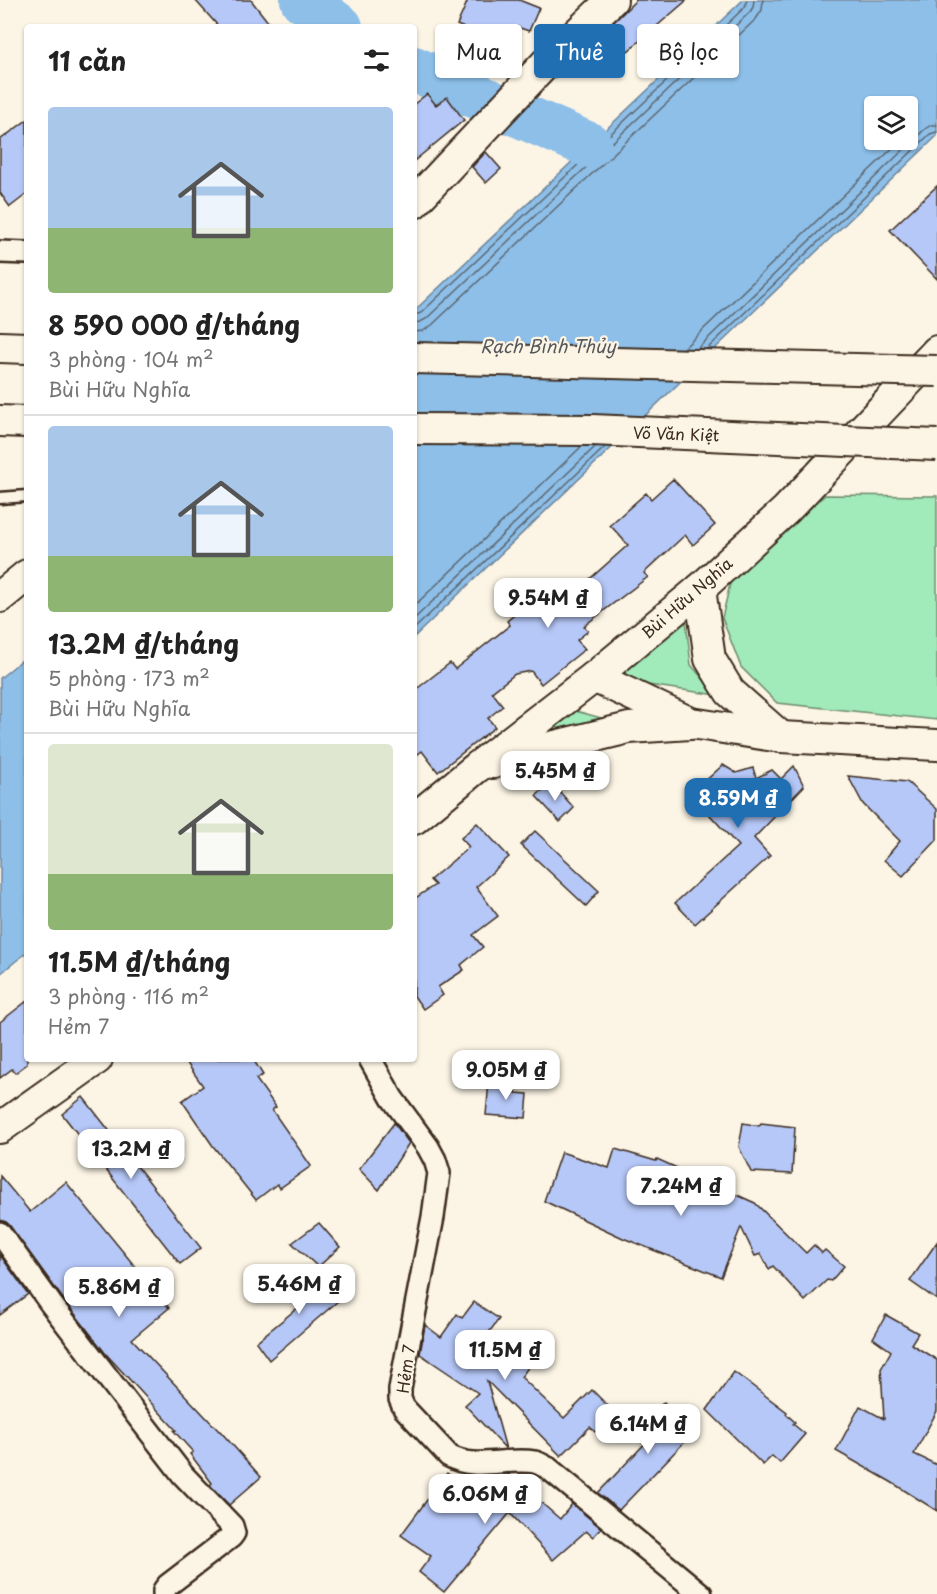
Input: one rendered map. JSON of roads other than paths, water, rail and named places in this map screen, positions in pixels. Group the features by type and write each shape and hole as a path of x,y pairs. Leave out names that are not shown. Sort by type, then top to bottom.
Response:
{"main road":[{"path":"421,197 546,63 612,0"},
{"path":"0,347 24,348"},
{"name":"Bùi Hữu Nghĩa","path":"417,817 594,677 700,589 786,510 937,351"},
{"path":"417,358 937,371"},
{"path":"0,420 24,422"},
{"name":"Võ Văn Kiệt","path":"417,429 592,430 937,445"},
{"path":"0,597 24,577"},
{"path":"700,589 710,659 730,692 781,737"},
{"path":"594,677 691,723"},
{"path":"476,768 630,729 691,723 781,737 937,745"},
{"path":"0,1128 93,1062"}],"street":[{"path":"0,252 24,254"},
{"name":"Hẻm 7","path":"372,1062 392,1098 432,1153 439,1173 400,1389 402,1404 449,1456 456,1460 473,1463 535,1462 548,1468 701,1594"},
{"path":"0,1233 51,1304 183,1475 232,1526 234,1533 231,1537 168,1586 164,1594"}],"lane":[{"path":"0,498 24,496"}],"water":[{"name":"Rạch Bình Thủy","path":"743,0 937,0 937,136 417,634 417,308 660,78 739,78 739,24 718,24"},
{"path":"24,658 24,954 0,974 0,678"}],"waterway":[{"path":"303,0 336,24"},
{"path":"417,70 589,145"}]}
